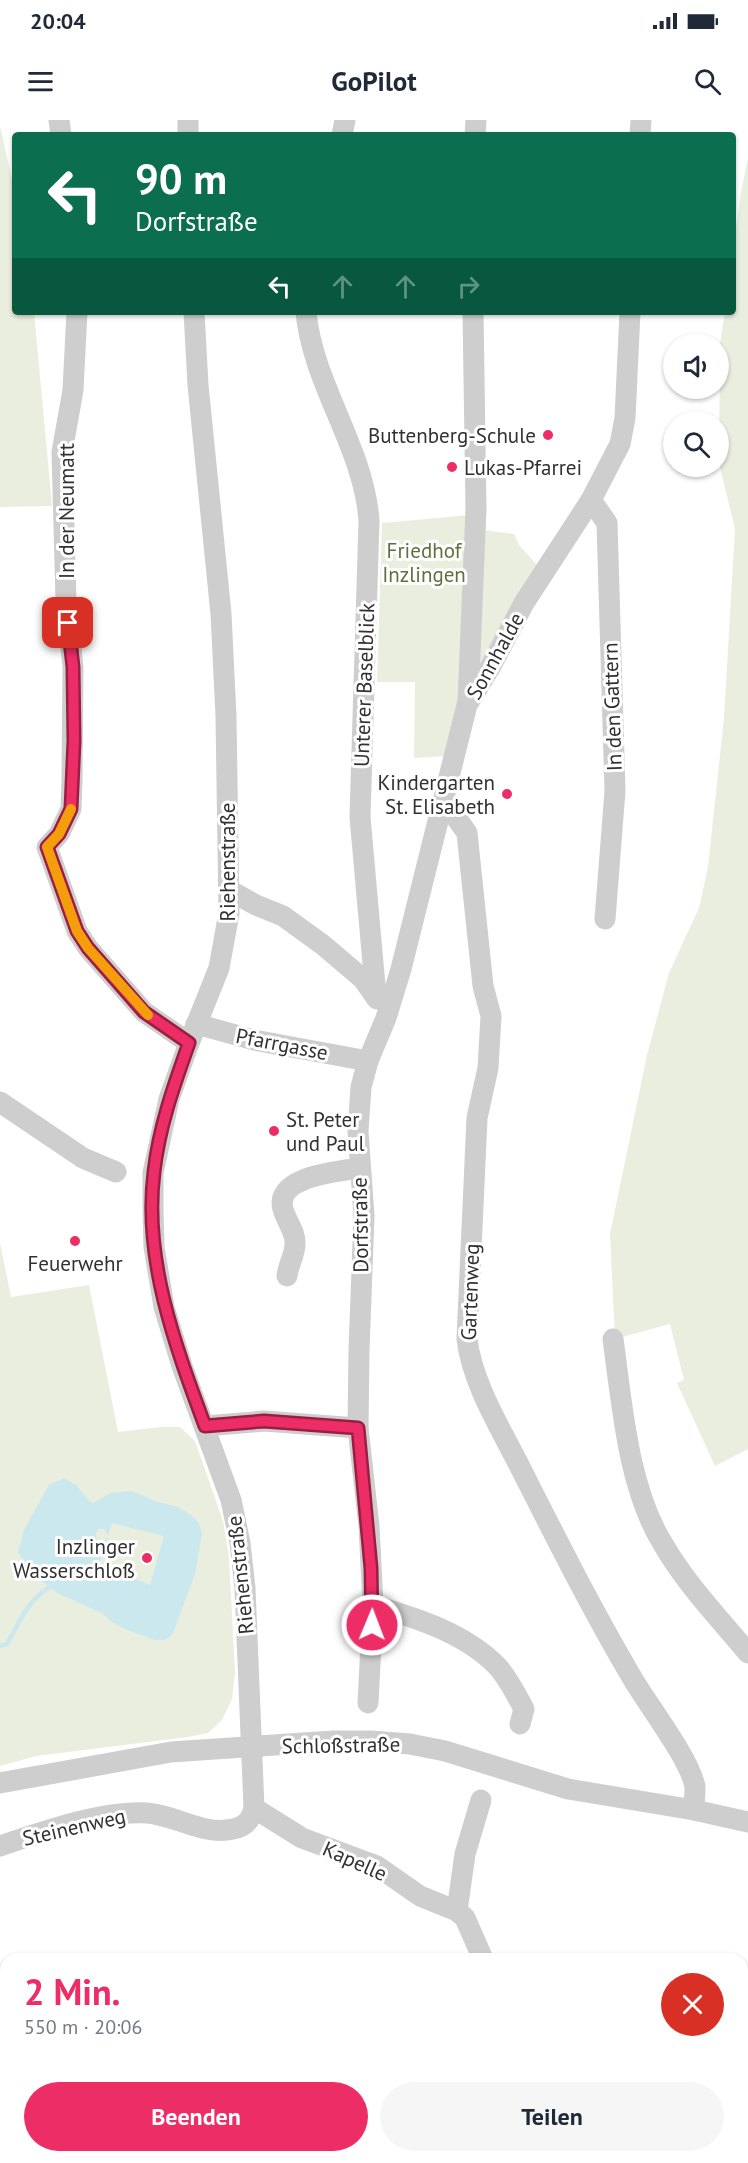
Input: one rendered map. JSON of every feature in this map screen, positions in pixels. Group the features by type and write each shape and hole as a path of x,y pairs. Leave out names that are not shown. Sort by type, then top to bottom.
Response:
{"street":[{"name":"In der Neumatt","path":"47,847 59,834 71,809 73,667 66,601 62,452 73,390 77,315"},
{"name":"Riehenstraße","path":"194,315 198,385 221,614 226,716 229,913 219,968 169,1099 153,1173 154,1247 164,1307 182,1366 231,1500 240,1543 252,1747"},
{"name":"Unterer Baselblick","path":"307,315 317,365 361,474 367,497 369,521 360,817 376,997"},
{"path":"467,705 476,509 473,315"},
{"name":"Sonnhalde","path":"386,1018 401,969 467,705 491,666 524,603 591,500 620,444 625,418 630,315"},
{"name":"In den Gattern","path":"591,500 607,523 615,791 605,919"},
{"name":"Gartenweg","path":"444,800 467,833 483,986 491,1016 488,1068 477,1118 468,1351 495,1417 582,1591 634,1681 688,1767 694,1787 694,1810"},
{"name":"Pfarrgasse","path":"47,847 77,931 88,948 144,1012 193,1034 254,1040 368,1061"},
{"path":"229,890 256,905 283,916 322,945 363,979 376,997 386,1018"},
{"name":"Dorfstraße","path":"368,1703 373,1605 369,1526 358,1428 364,1216 358,1131 361,1087 368,1061 386,1018"},
{"path":"0,1102 83,1158 116,1172"},
{"path":"287,1276 295,1246 283,1208 283,1197 288,1188 313,1176 359,1168"},
{"path":"613,1339 626,1432 649,1515 661,1542 675,1564 748,1653"},
{"path":"205,1426 264,1421 358,1428"},
{"path":"373,1605 459,1637 481,1652 498,1667 524,1708 520,1724"},
{"name":"Schloßstraße","path":"0,1783 171,1752 333,1741 372,1741 410,1744 445,1751 568,1789 694,1810 748,1822"},
{"path":"252,1747 254,1808"},
{"path":"480,1953 465,1917 457,1911 465,1854 482,1800"},
{"name":"Steinenweg","path":"0,1846 51,1829 135,1813 150,1813 194,1826 232,1829 243,1826 251,1818 254,1808"},
{"name":"Kapelle","path":"254,1808 302,1838 377,1866 420,1896 457,1911"}],"green space":[{"path":"0,126 12,179 12,315 34,315 52,506 0,507"},
{"path":"748,158 748,1449 715,1466 677,1383 684,1380 670,1324 615,1339 610,1234 647,1055 669,973 699,908 708,867 724,718 735,529 722,477 729,477 729,411 719,411 720,399 729,399 729,333 722,333 725,315 736,315 736,230"},
{"name":"Friedhof Inzlingen","path":"469,515 458,713 449,756 414,758 415,682 377,682 382,523"},
{"path":"483,530 514,534 519,545 538,566 483,665 473,664"},
{"path":"0,1243 11,1297 89,1285 118,1432 180,1427 195,1441 223,1521 229,1557 235,1673 232,1699 222,1720 208,1733 36,1756 0,1766"}],"water":[{"path":"64,1478 77,1486 93,1503 111,1493 132,1491 158,1502 178,1507 199,1523 202,1534 195,1574 173,1633 165,1640 155,1640 125,1629 102,1613 59,1594 37,1578 18,1552 24,1530 49,1485","holes":["112,1523 164,1536 150,1585 99,1565","99,1529 104,1529 108,1536 105,1540 99,1541 96,1537"]}],"waterway":[{"path":"0,1646 7,1644 30,1605 50,1587"}],"slow traffic":[{"path":"71,809 59,834 47,847 77,931 88,948 148,1015"}],"place":[{"name":"Buttenberg-Schule","path":"548,435"},
{"name":"Lukas-Pfarrei","path":"452,467"},
{"name":"Kindergarten St. Elisabeth","path":"507,794"},
{"name":"St. Peter und Paul","path":"274,1131"},
{"name":"Feuerwehr","path":"75,1241"},
{"name":"Inzlinger Wasserschloß","path":"147,1558"}],"route":[{"path":"68,623 73,667 74,741 71,809 59,834 47,847 77,931 88,948 144,1012 189,1043 169,1099 153,1173 154,1247 164,1307 182,1366 205,1426 264,1421 358,1428 369,1526 372,1625"}]}
